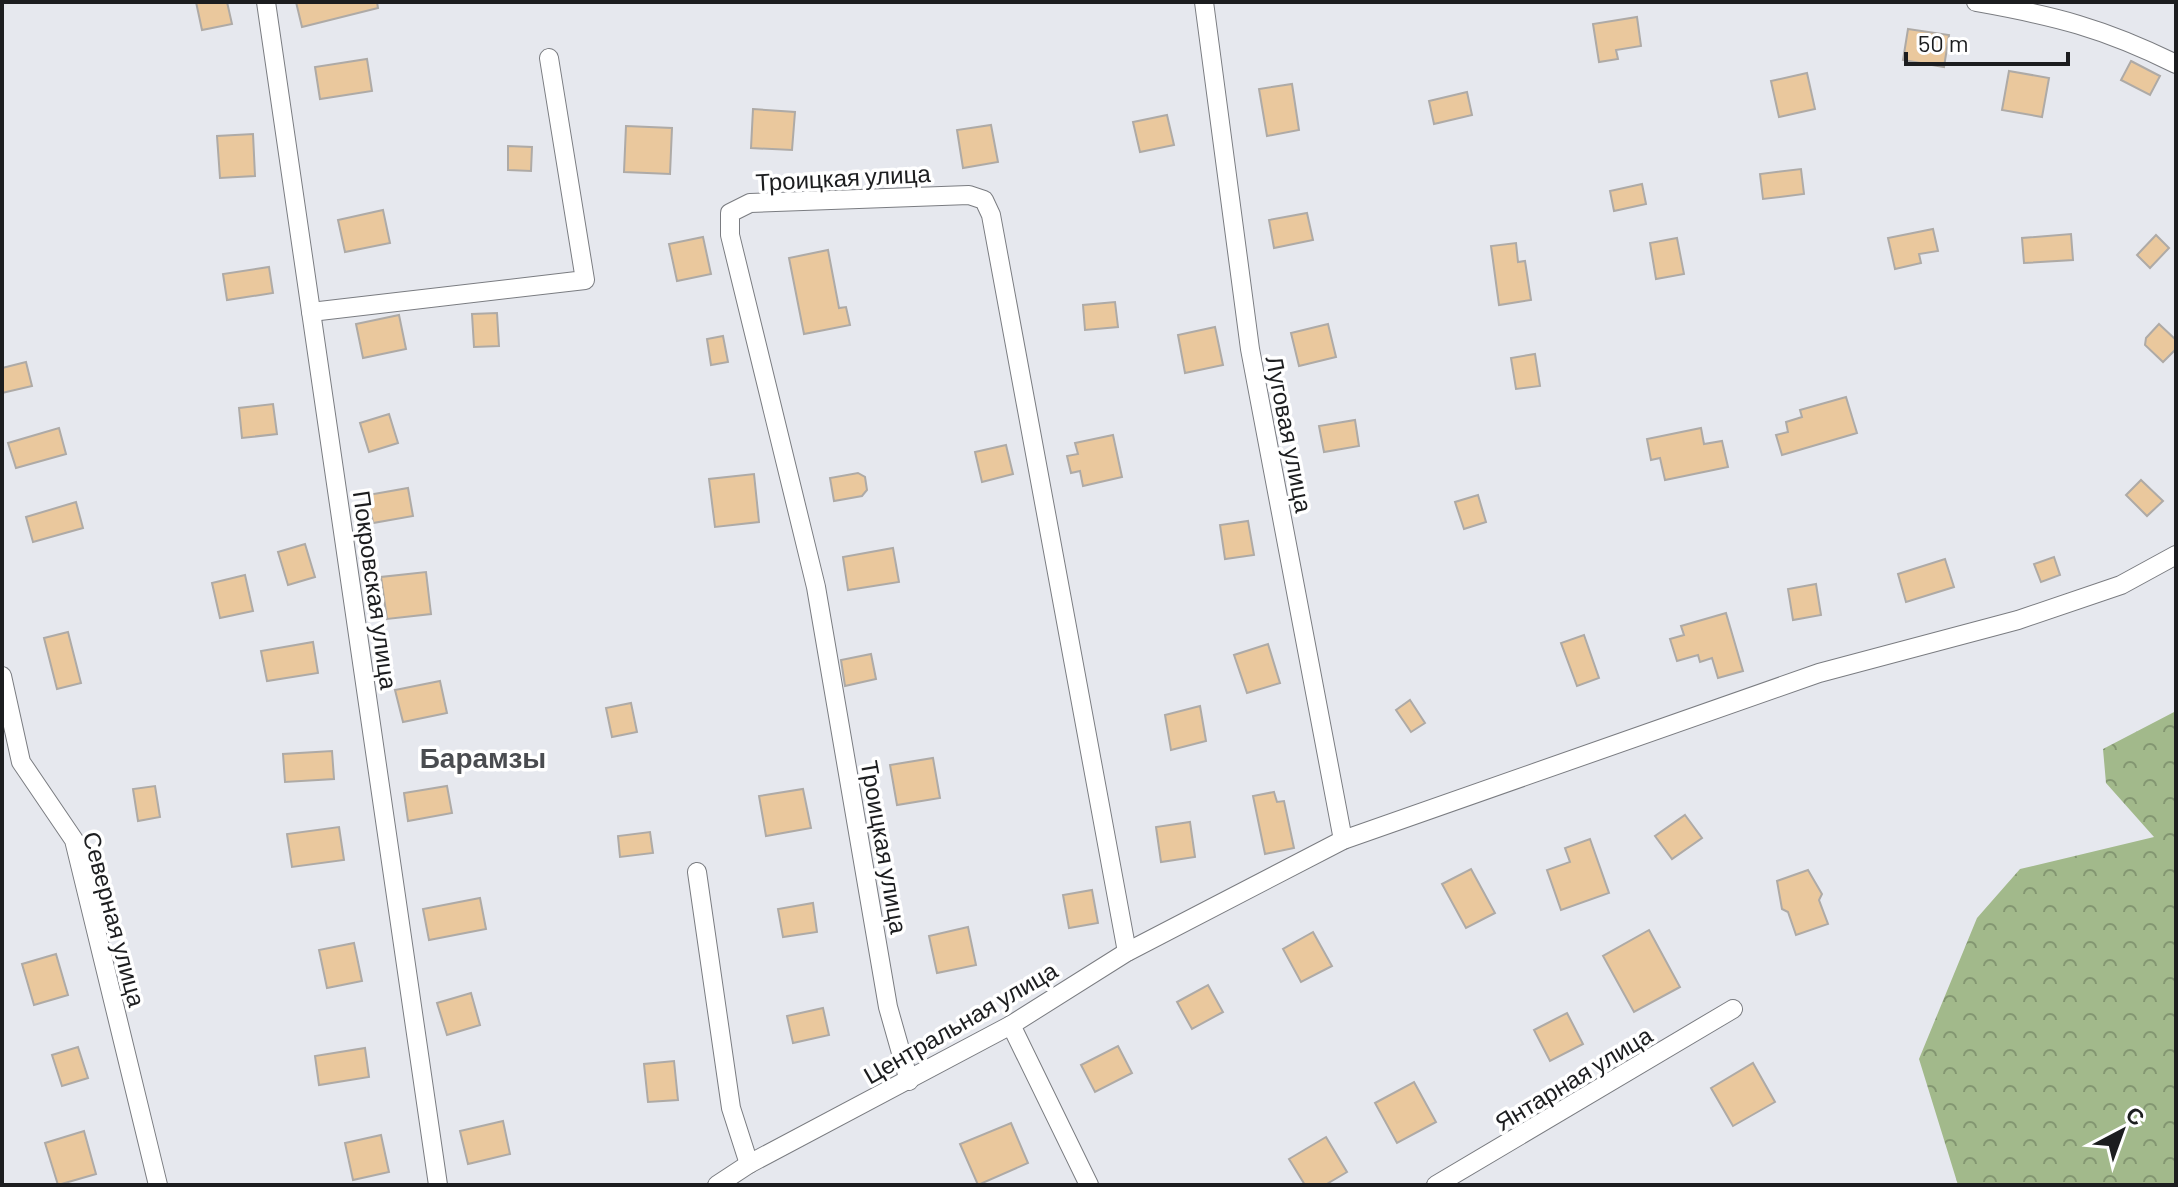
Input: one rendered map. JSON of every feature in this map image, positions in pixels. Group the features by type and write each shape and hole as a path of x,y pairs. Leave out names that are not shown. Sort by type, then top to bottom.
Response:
{"street":[{"name":"Покровская улица","path":"266,2 438,1185"},
{"name":"Луговая улица","path":"1204,2 1250,349 1343,840"},
{"path":"1976,2 2061,17 2117,35 2176,64"},
{"path":"311,312 585,280 549,58"},
{"name":"Троицкая улица","path":"909,1081 888,1007 816,587 730,235 730,213 750,203 969,195 984,200 994,231 1127,952"},
{"name":"Центральная улица","path":"717,1185 749,1164 1011,1025 1127,952 1343,840 1819,673 2018,620 2121,585 2176,555"},
{"name":"Северная улица","path":"2,676 21,762 74,840 158,1185"},
{"path":"697,872 731,1108 749,1164"},
{"name":"Янтарная улица","path":"1436,1185 1465,1171 1733,1009"},
{"path":"1011,1025 1089,1185"}],"green space":[{"path":"2176,711 2176,1185 1958,1185 1919,1059 1977,918 2020,869 2154,837 2106,783 2103,749"}],"building":[{"path":"196,2 227,2 232,24 202,30"},
{"path":"296,2 377,2 378,8 302,27"},
{"path":"1637,17 1641,46 1616,50 1618,59 1599,62 1593,24"},
{"path":"1908,29 1949,35 1944,67 1903,60"},
{"path":"367,59 372,91 320,99 315,67"},
{"path":"2131,61 2160,76 2150,95 2121,80"},
{"path":"2009,71 2049,78 2042,117 2002,110"},
{"path":"1807,73 1815,109 1779,117 1771,81"},
{"path":"1292,84 1299,130 1267,136 1259,89"},
{"path":"1467,92 1472,115 1434,124 1429,101"},
{"path":"753,109 795,112 792,150 751,148"},
{"path":"1167,115 1174,145 1140,152 1133,122"},
{"path":"991,125 998,162 963,168 957,130"},
{"path":"626,126 672,128 670,174 624,172"},
{"path":"253,134 255,176 220,178 217,136"},
{"path":"508,146 532,147 531,171 508,170"},
{"path":"1801,169 1804,194 1763,199 1760,174"},
{"path":"1642,184 1646,204 1614,211 1610,191"},
{"path":"383,210 390,243 345,252 338,220"},
{"path":"1307,213 1313,240 1274,248 1269,220"},
{"path":"1933,229 1938,251 1919,254 1921,263 1895,269 1888,238"},
{"path":"2071,234 2073,260 2024,263 2022,238"},
{"path":"2156,235 2169,248 2150,268 2137,255"},
{"path":"703,237 711,274 677,281 669,244"},
{"path":"1677,238 1684,274 1656,279 1650,243"},
{"path":"1516,243 1518,262 1525,261 1531,300 1499,305 1491,246"},
{"path":"828,250 839,308 846,307 850,325 804,334 789,258"},
{"path":"269,267 273,293 227,300 223,274"},
{"path":"1115,302 1118,327 1085,330 1083,305"},
{"path":"497,313 499,346 474,347 472,314"},
{"path":"399,315 406,349 363,358 356,324"},
{"path":"1328,324 1336,357 1299,366 1291,333"},
{"path":"2159,324 2176,340 2176,349 2163,362 2145,345 2146,338"},
{"path":"1215,327 1223,365 1185,373 1178,335"},
{"path":"723,336 728,362 711,365 707,339"},
{"path":"1535,354 1540,386 1516,389 1511,358"},
{"path":"26,362 32,386 2,393 2,368"},
{"path":"1846,397 1857,433 1782,455 1776,435 1788,432 1786,422 1802,417 1800,410"},
{"path":"273,404 277,434 242,438 239,408"},
{"path":"389,414 398,443 369,452 360,423"},
{"path":"1355,420 1359,446 1324,452 1319,426"},
{"path":"59,428 66,454 16,468 8,443"},
{"path":"1701,428 1704,444 1722,441 1728,467 1665,480 1660,458 1651,460 1647,439"},
{"path":"1113,435 1122,477 1083,486 1080,471 1071,473 1067,456 1078,454 1075,443"},
{"path":"1006,445 1013,474 982,482 975,452"},
{"path":"858,473 865,477 867,490 862,496 834,501 830,478"},
{"path":"754,474 759,522 715,527 709,479"},
{"path":"2141,480 2163,501 2147,516 2126,495"},
{"path":"408,488 413,516 373,523 368,495"},
{"path":"1478,495 1486,522 1464,529 1455,502"},
{"path":"76,502 83,528 33,542 26,517"},
{"path":"1248,521 1254,555 1225,559 1220,525"},
{"path":"305,544 315,577 288,585 278,552"},
{"path":"893,548 899,582 848,590 843,557"},
{"path":"2054,557 2060,575 2041,582 2034,564"},
{"path":"1945,559 1954,587 1906,602 1898,574"},
{"path":"426,572 431,614 387,619 381,577"},
{"path":"245,575 253,611 220,618 212,583"},
{"path":"1816,584 1821,615 1793,620 1788,589"},
{"path":"1726,613 1743,671 1718,678 1712,658 1700,662 1698,655 1677,661 1670,639 1684,635 1681,626"},
{"path":"68,632 81,683 57,689 44,638"},
{"path":"1584,635 1599,678 1577,686 1561,643"},
{"path":"313,642 318,673 267,681 261,651"},
{"path":"1268,644 1280,683 1247,693 1234,655"},
{"path":"871,654 876,679 845,686 841,660"},
{"path":"440,681 447,713 403,722 395,690"},
{"path":"1410,700 1425,723 1411,732 1396,710"},
{"path":"631,703 637,732 612,737 606,708"},
{"path":"1200,706 1206,741 1171,750 1165,715"},
{"path":"332,751 334,779 285,782 283,754"},
{"path":"933,758 940,798 897,805 890,765"},
{"path":"155,786 160,817 138,821 133,789"},
{"path":"447,786 452,813 408,821 404,793"},
{"path":"803,789 811,828 766,836 759,796"},
{"path":"1274,792 1277,802 1284,801 1294,848 1265,854 1253,796"},
{"path":"1685,815 1702,838 1672,859 1655,836"},
{"path":"1190,822 1195,857 1161,862 1156,827"},
{"path":"339,827 344,860 292,867 287,834"},
{"path":"650,832 653,853 620,857 618,836"},
{"path":"1590,839 1609,893 1561,910 1547,870 1570,862 1565,848"},
{"path":"1471,869 1495,913 1466,928 1442,884"},
{"path":"1808,870 1822,894 1819,900 1828,924 1796,935 1788,912 1782,909 1777,881"},
{"path":"1092,890 1098,923 1069,928 1063,895"},
{"path":"480,898 486,929 429,940 423,909"},
{"path":"813,903 817,932 783,937 778,909"},
{"path":"968,927 976,965 937,973 929,936"},
{"path":"1649,930 1680,987 1634,1012 1603,956"},
{"path":"1313,932 1332,966 1301,982 1283,949"},
{"path":"354,943 362,981 327,988 319,950"},
{"path":"56,954 68,995 34,1005 22,964"},
{"path":"1208,985 1223,1012 1192,1029 1177,1002"},
{"path":"471,993 480,1025 447,1035 437,1003"},
{"path":"823,1008 829,1035 793,1043 787,1016"},
{"path":"1567,1013 1583,1044 1550,1061 1534,1030"},
{"path":"1118,1046 1132,1073 1095,1092 1081,1065"},
{"path":"78,1047 88,1078 62,1086 52,1055"},
{"path":"365,1048 369,1077 319,1085 315,1056"},
{"path":"674,1061 678,1100 648,1102 644,1064"},
{"path":"1753,1063 1775,1102 1733,1126 1711,1088"},
{"path":"1414,1082 1436,1122 1397,1143 1375,1103"},
{"path":"503,1121 510,1154 468,1164 460,1131"},
{"path":"1011,1123 1028,1163 978,1185 960,1144"},
{"path":"84,1131 96,1174 58,1185 45,1143"},
{"path":"381,1135 389,1172 353,1180 345,1143"},
{"path":"1326,1137 1347,1172 1325,1185 1305,1185 1289,1159"}],"district":[{"name":"Барамзы","path":"483,757"}]}
